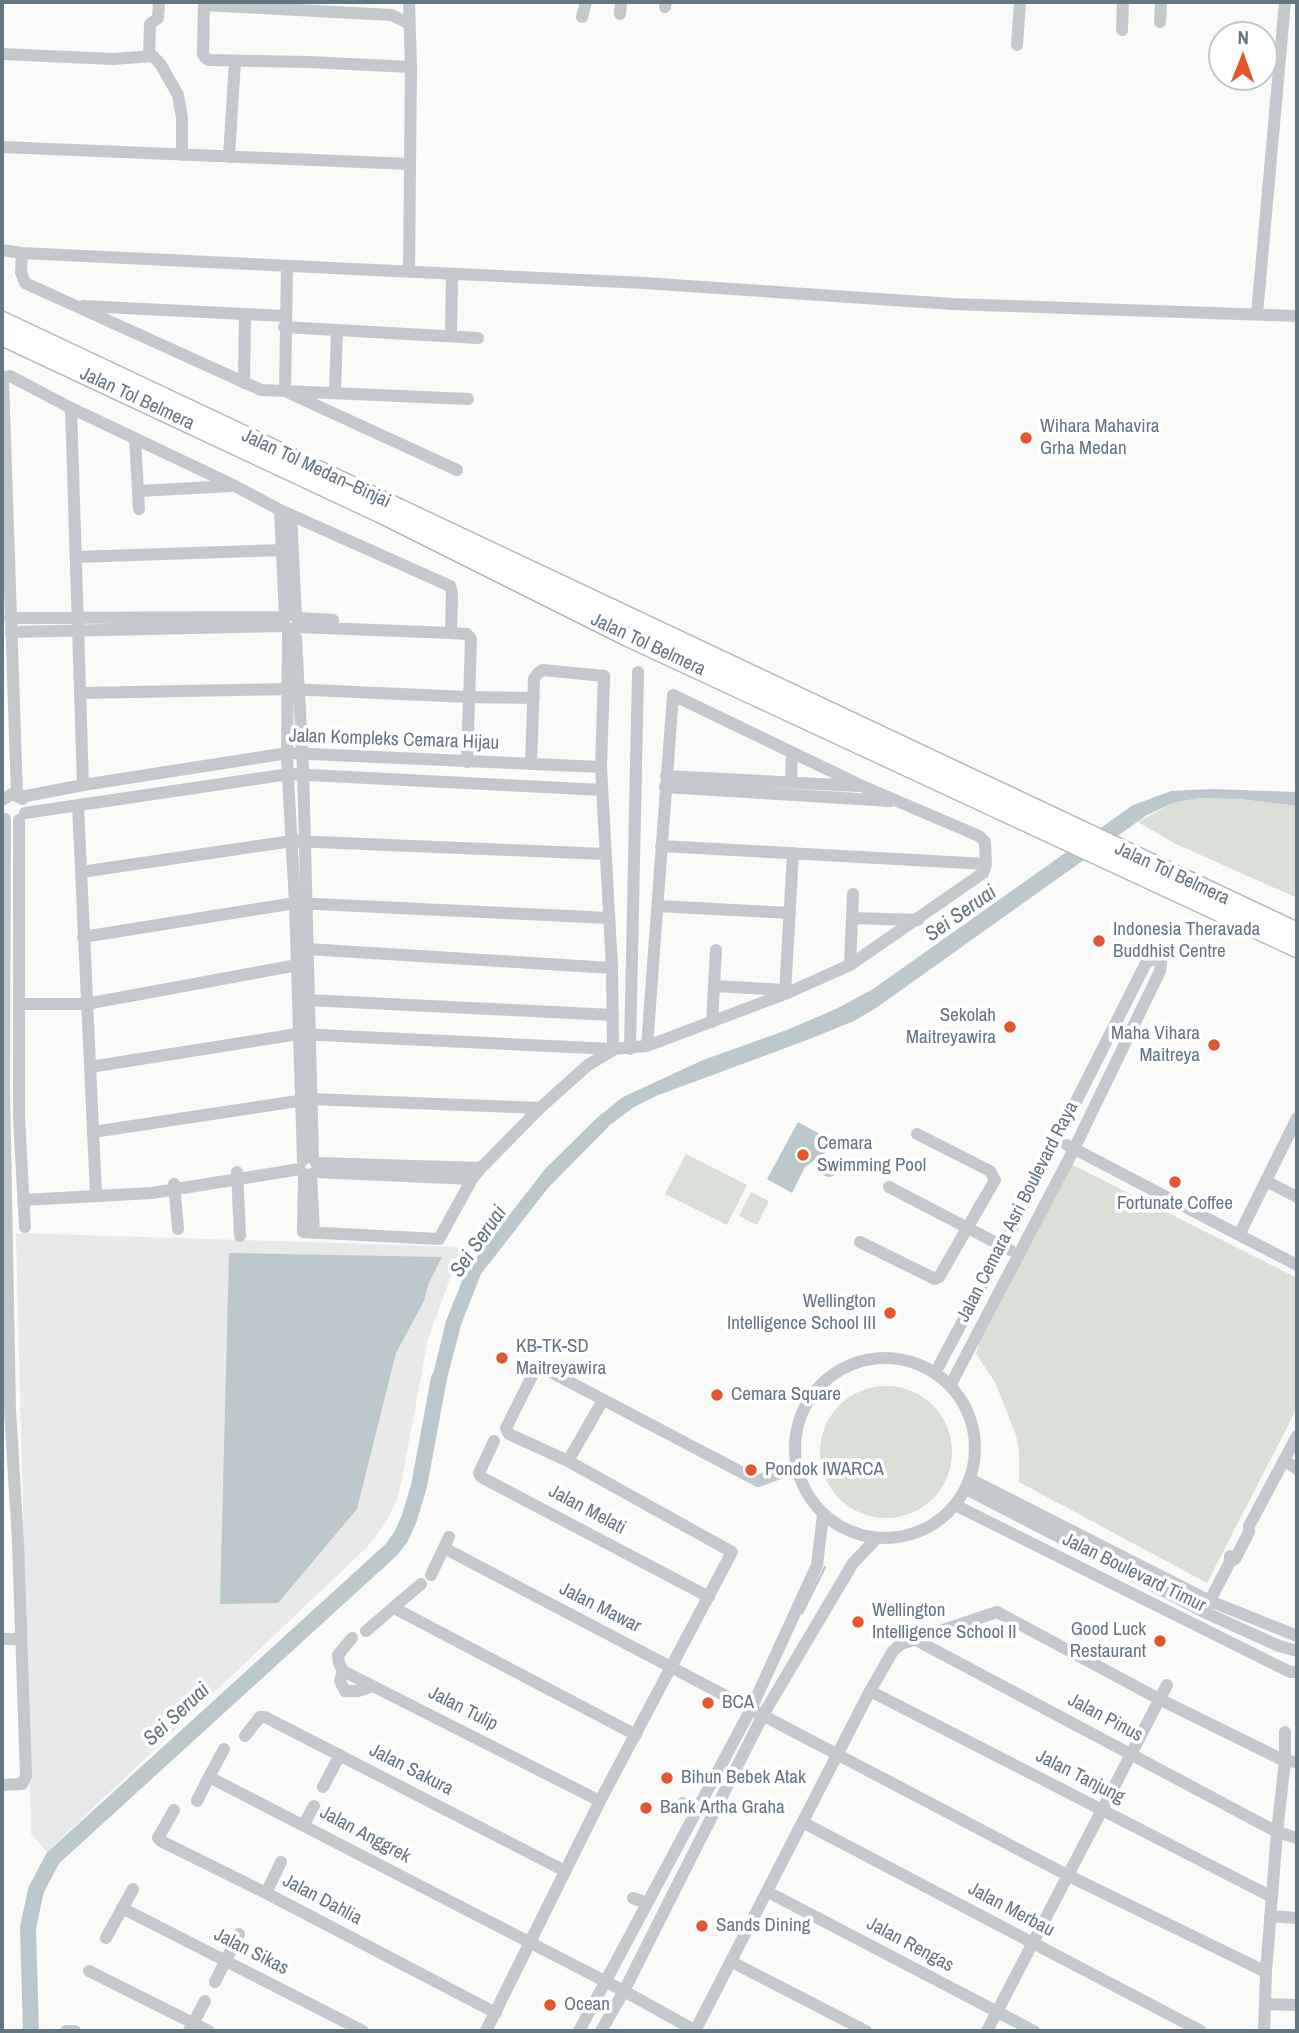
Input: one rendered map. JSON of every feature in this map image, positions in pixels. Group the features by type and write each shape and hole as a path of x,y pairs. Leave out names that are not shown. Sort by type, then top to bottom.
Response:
{"highway":[{"name":"Jalan Tol Medan–Binjai","path":"2,321 630,617"},
{"name":"Jalan Tol Belmera","path":"2,336 384,515 628,637 1297,932"},
{"name":"Jalan Tol Belmera","path":"630,617 1072,834"},
{"name":"Jalan Tol Belmera","path":"1113,853 1297,948"}],"street":[{"path":"149,56 150,24 158,18 159,2"},
{"path":"408,272 411,68 409,2"},
{"path":"582,17 586,2"},
{"path":"1017,45 1020,2"},
{"path":"1122,30 1123,2"},
{"path":"1160,22 1161,2"},
{"path":"1257,314 1284,2"},
{"path":"409,24 392,15 366,7 204,3 204,58 213,61 309,62 411,68"},
{"path":"2,54 113,59 149,56 157,59 178,94 183,155"},
{"path":"229,157 235,61"},
{"path":"2,147 409,164"},
{"path":"2,250 288,267 644,283 952,304 1297,316"},
{"path":"22,253 21,272 25,283 261,390 335,391 468,399"},
{"path":"285,391 288,267"},
{"path":"450,336 452,274"},
{"path":"76,306 245,315 337,330 478,338"},
{"path":"244,383 245,315"},
{"path":"335,391 337,330"},
{"path":"9,817 26,804 19,796 10,618 5,377 11,376 286,512 450,586 453,592 451,629"},
{"path":"285,391 457,470"},
{"path":"71,408 83,785"},
{"path":"135,438 139,509"},
{"path":"139,491 235,486"},
{"path":"286,512 282,550 292,623"},
{"path":"286,512 293,689 288,764 298,841"},
{"path":"77,557 282,550"},
{"path":"10,618 78,623 292,623 451,629 466,633 470,636 467,762"},
{"path":"11,632 78,623"},
{"path":"531,764 534,679 540,671 604,676 601,767 612,968 613,1049"},
{"path":"629,1049 638,672"},
{"path":"293,689 302,763 298,841 308,1167 302,1231 439,1239 472,1179 481,1168 540,1108 593,1060 613,1049"},
{"path":"81,693 293,689 469,698 534,698"},
{"path":"90,1067 303,1034 613,1049 647,1046 850,965 984,873 984,839 863,786 674,694 671,698 647,1046"},
{"path":"791,783 792,752"},
{"name":"Jalan Kompleks Cemara Hijau","path":"2,800 7,796 83,785 302,763 467,762 601,767"},
{"name":"Jalan Kompleks Cemara Hijau","path":"9,817 302,763 603,790"},
{"path":"665,781 863,786"},
{"path":"665,781 901,802"},
{"path":"78,805 96,1195"},
{"path":"9,817 20,1004 19,1118 25,1227"},
{"path":"2,1785 22,1784 26,1776 18,1542 6,1410 3,1087 9,817"},
{"path":"81,872 298,841 605,854"},
{"path":"662,846 986,864"},
{"path":"785,992 793,853"},
{"path":"850,965 853,894"},
{"path":"300,903 307,949 302,964 309,1000 303,1034"},
{"path":"83,937 300,903 609,918"},
{"path":"658,906 790,913"},
{"path":"852,918 918,920"},
{"path":"307,949 612,968"},
{"path":"712,1022 716,950"},
{"name":"Jalan Cemara Asri Boulevard Raya","path":"935,1373 1058,1140 1101,1049 1146,964 1162,954 1160,971 1117,1055 1074,1149 950,1386"},
{"path":"20,1004 86,1004 302,964"},
{"path":"714,986 785,992"},
{"path":"309,1000 613,1015"},
{"path":"1101,1049 1117,1055"},
{"path":"93,1132 307,1099 540,1108"},
{"path":"1239,1235 1293,1135 1297,1118"},
{"path":"860,1242 935,1279 939,1277 995,1180 993,1174 917,1134"},
{"path":"1058,1140 1297,1265"},
{"path":"23,1200 135,1192 308,1167 481,1168"},
{"path":"308,1167 472,1179"},
{"path":"237,1176 240,1236"},
{"path":"1266,1181 1297,1197"},
{"path":"175,1186 178,1229"},
{"path":"889,1187 1020,1255"},
{"path":"877,1358 907,1361 935,1373 950,1386 967,1411 974,1430 975,1460 968,1484 955,1505 934,1524 899,1537 877,1538 849,1531 823,1515 806,1493 796,1467 794,1446 798,1420 810,1396 828,1377 851,1364 877,1358"},
{"path":"486,2031 600,1801 732,1553 731,1550 568,1461 507,1433 508,1425 535,1370 543,1368 758,1481 796,1467"},
{"path":"568,1461 603,1399"},
{"path":"1197,1625 1244,1530 1249,1526 1297,1436"},
{"name":"Jalan Melati","path":"495,1441 479,1473 481,1477 709,1597"},
{"path":"1284,1460 1297,1469"},
{"name":"Jalan Boulevard Timur","path":"968,1484 1207,1606 1279,1646 1297,1651"},
{"path":"989,1522 1002,1501"},
{"name":"Jalan Boulevard Timur","path":"955,1505 1290,1672 1297,1672"},
{"path":"579,2031 751,1709 817,1565 823,1515"},
{"path":"601,2031 677,1886 726,1803 764,1715 853,1563 877,1538"},
{"name":"Jalan Mawar","path":"394,1608 426,1579 447,1542 737,1702 1067,1875 1266,1972"},
{"name":"Jalan Boulevard Timur","path":"1207,1606 1297,1636"},
{"path":"366,1631 394,1608 636,1735"},
{"path":"696,2031 870,1691 893,1651 901,1644 992,1612 1000,1614 1159,1699 1291,1761"},
{"name":"Jalan Tulip","path":"352,1638 338,1655 339,1664 344,1671 600,1801"},
{"path":"2,1639 20,1639"},
{"name":"Jalan Pinus","path":"914,1639 1277,1832 1297,1838"},
{"path":"987,2031 1167,1685"},
{"name":"Jalan Tanjung","path":"870,1691 1272,1897"},
{"name":"Jalan Sakura","path":"245,1736 262,1716 565,1871"},
{"path":"1252,2031 1264,2026 1277,1832 1291,1761 1285,1732"},
{"path":"197,1801 225,1749"},
{"path":"323,1787 340,1755"},
{"name":"Jalan Anggrek","path":"209,1777 304,1824 696,2031"},
{"path":"683,1803 697,1810"},
{"path":"304,1824 314,1806"},
{"name":"Jalan Dahlia","path":"174,1810 159,1840 267,1893 496,2013"},
{"name":"Jalan Merbau","path":"804,1824 1201,2031"},
{"path":"267,1893 281,1862"},
{"path":"677,1886 689,1893"},
{"path":"106,1938 133,1889"},
{"name":"Jalan Rengas","path":"768,1892 1034,2031"},
{"path":"633,1898 647,1903"},
{"name":"Jalan Sikas","path":"122,1908 363,2031"},
{"path":"1270,1916 1297,1918"},
{"path":"215,1982 239,1934"},
{"path":"732,1962 866,2031"},
{"path":"89,1971 191,2027 209,2031"},
{"path":"191,2027 205,2001"},
{"path":"1266,2004 1297,2005"},
{"path":"66,2031 75,2031"}],"shaded area":[{"path":"1212,789 1297,792 1297,806 1240,799 1199,798 1173,803 1147,815 854,1021 656,1096 634,1107 610,1125 548,1188 481,1274 461,1325 442,1398 427,1399 446,1321 466,1271 545,1169 599,1116 623,1097 703,1060 787,1030 838,1008 873,989 1133,805 1171,791"},
{"path":"1199,798 1240,799 1297,806 1297,898 1176,844 1138,822 1173,803"},
{"path":"798,1122 827,1138 826,1152 805,1167 792,1193 767,1179"},
{"path":"686,1154 747,1185 727,1225 665,1194"},
{"path":"826,1161 832,1161 837,1169 835,1175 826,1177 821,1172 821,1166"},
{"path":"1069,1163 1297,1278 1297,1408 1207,1583 1019,1482 1016,1435 995,1382 976,1354 985,1326"},
{"path":"751,1192 769,1201 757,1225 739,1216"},
{"path":"16,1233 467,1247 451,1276 428,1339 402,1479 396,1503 384,1525 368,1546 47,1852 31,1834"},
{"path":"229,1253 442,1257 428,1285 424,1301 396,1353 357,1509 278,1603 220,1604"},
{"path":"886,1386 911,1391 933,1405 947,1427 952,1452 947,1477 933,1499 911,1513 886,1518 861,1513 839,1499 825,1477 820,1452 825,1427 839,1405 861,1391"}],"waterway":[{"name":"Sei Seruai","path":"31,2031 28,1928 36,1890 53,1858 391,1550 401,1537 409,1519 419,1486 439,1378"},
{"path":"802,1613 825,1567"}],"place":[{"name":"Wihara Mahavira Grha Medan","path":"1026,438"},
{"name":"Indonesia Theravada Buddhist Centre","path":"1099,941"},
{"name":"Sekolah Maitreyawira","path":"1010,1027"},
{"name":"Maha Vihara Maitreya","path":"1214,1045"},
{"name":"Cemara Swimming Pool","path":"803,1155"},
{"name":"Fortunate Coffee","path":"1175,1182"},
{"name":"Wellington Intelligence School III","path":"890,1313"},
{"name":"KB-TK-SD Maitreyawira","path":"502,1358"},
{"name":"Cemara Square","path":"717,1395"},
{"name":"Pondok IWARCA","path":"751,1470"},
{"name":"Wellington Intelligence School II","path":"858,1622"},
{"name":"Good Luck Restaurant","path":"1160,1641"},
{"name":"BCA","path":"708,1703"},
{"name":"Bihun Bebek Atak","path":"667,1778"},
{"name":"Bank Artha Graha","path":"646,1808"},
{"name":"Sands Dining","path":"702,1926"},
{"name":"Ocean","path":"550,2005"}]}
